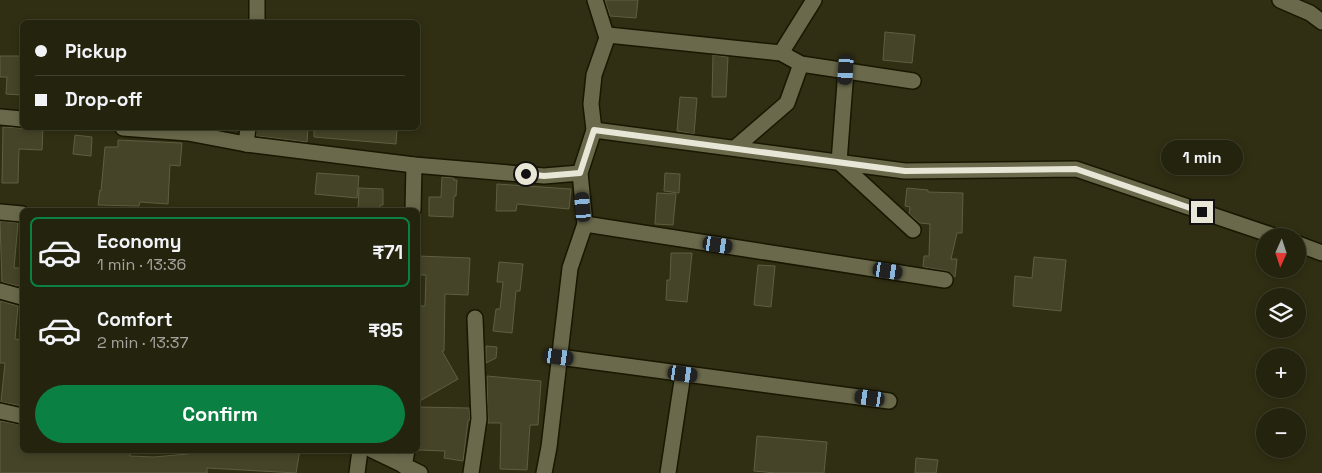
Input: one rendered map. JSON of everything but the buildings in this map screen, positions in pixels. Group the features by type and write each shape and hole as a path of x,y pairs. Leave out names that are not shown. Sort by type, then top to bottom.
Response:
{"street":[{"path":"257,0 257,20"},
{"path":"595,0 607,38"},
{"path":"781,53 814,0"},
{"path":"1280,0 1310,13 1322,22"},
{"path":"544,473 570,268 585,224 580,173 594,130 591,104 594,75 608,35 781,53 801,64 913,81"},
{"path":"735,148 787,103 801,64"},
{"path":"839,162 846,70"},
{"path":"0,117 20,119"},
{"path":"149,130 188,133 246,144 414,165 544,176 580,173"},
{"path":"246,144 248,130"},
{"path":"594,130 905,171 1076,169 1256,230"},
{"path":"839,162 913,230"},
{"path":"414,165 414,208"},
{"path":"0,212 20,214"},
{"path":"585,224 945,280"},
{"path":"1306,247 1322,253"},
{"path":"0,290 20,296"},
{"path":"471,473 479,419 475,318"},
{"path":"559,357 889,401"},
{"path":"668,473 683,374"},
{"path":"0,411 20,416"},
{"path":"357,473 360,453"},
{"path":"378,453 420,473"},
{"path":"404,466 406,453"}],"route":[{"path":"526,174 544,176 580,173 594,130 905,171 1076,169 1202,212"}]}
